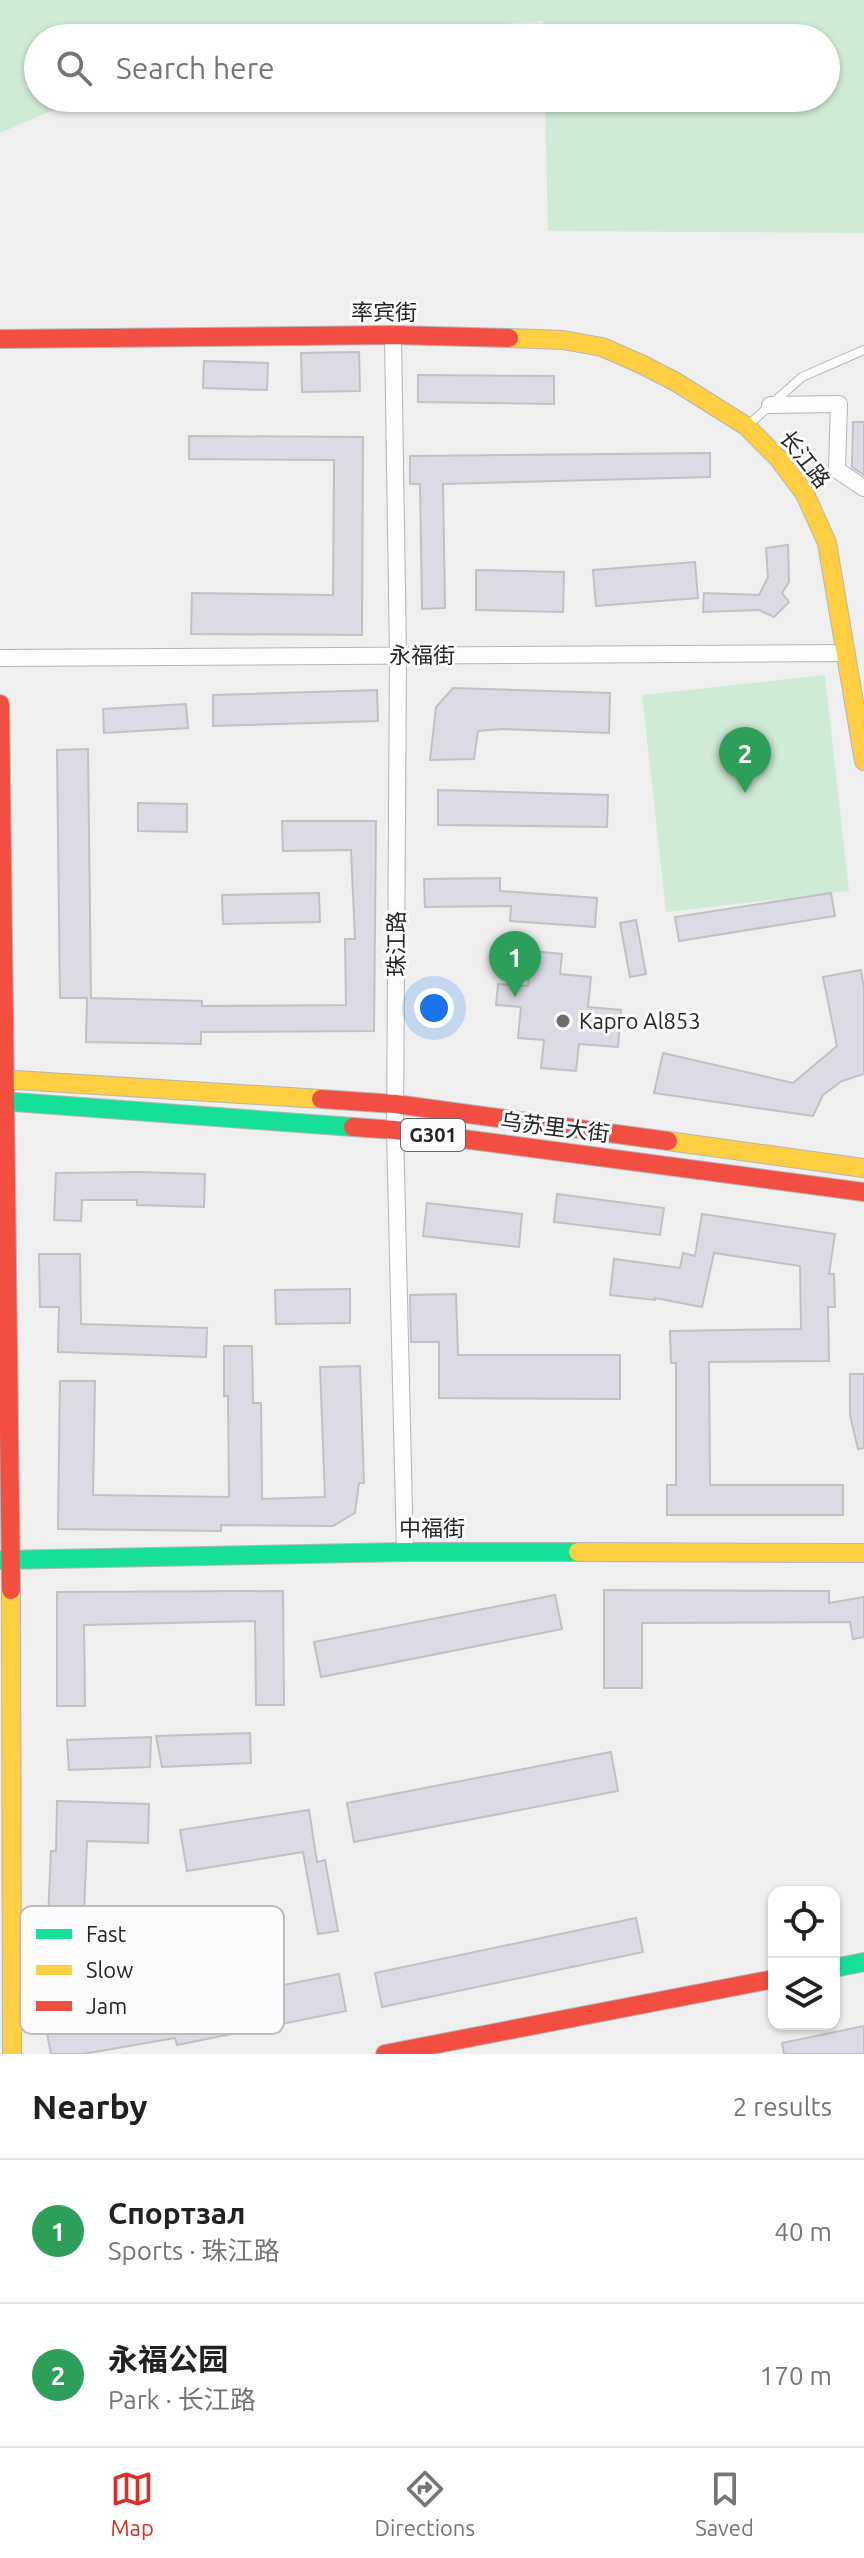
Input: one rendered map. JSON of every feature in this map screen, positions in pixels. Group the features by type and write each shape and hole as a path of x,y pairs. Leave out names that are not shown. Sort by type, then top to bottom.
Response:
{"main road":[{"name":"率宾街","path":"0,339 393,335 532,339 602,347 676,382 746,426"},
{"name":"长江路","path":"746,426 798,481 827,543 864,761"},
{"path":"0,704 12,2054"},
{"name":"乌苏里大街","path":"3,1079 395,1104 864,1168"},
{"name":"乌苏里大街","path":"3,1102 395,1130 864,1192"},
{"name":"中福街","path":"6,1560 405,1552 864,1553"},
{"path":"840,1967 864,1962"},
{"path":"385,2054 768,1980"}],"street":[{"name":"珠江路","path":"393,335 398,656 395,1130 405,1552"},
{"path":"770,405 839,404 837,470 864,488"},
{"name":"永福街","path":"0,658 844,653"}],"lane":[{"path":"746,426 802,377 864,350"}],"green space":[{"path":"0,0 864,0 864,233 548,231 545,112 840,112 840,24 543,24 543,21 504,24 24,24 24,112 49,112 0,133"},
{"path":"825,675 849,891 666,912 642,695"}],"building":[{"path":"359,352 360,391 302,392 301,353"},
{"path":"204,361 268,363 267,390 203,388"},
{"path":"418,375 554,376 554,404 418,402"},
{"path":"853,422 864,422 864,475 852,467"},
{"path":"189,436 363,437 362,635 191,634 192,593 333,595 334,460 189,459"},
{"path":"710,453 710,477 443,484 445,608 422,609 420,484 410,484 410,456"},
{"path":"788,545 789,582 782,593 789,602 774,617 759,610 703,612 704,593 759,595 768,577 766,548"},
{"path":"695,562 698,598 596,606 593,570"},
{"path":"476,570 564,572 563,612 476,610"},
{"path":"453,688 610,693 609,733 478,731 474,759 430,760 436,707"},
{"path":"377,690 378,721 213,726 213,695"},
{"path":"186,704 188,728 104,733 103,709"},
{"path":"88,749 91,998 202,1001 202,1006 346,1005 345,939 355,939 351,850 283,851 282,821 376,821 374,1031 201,1032 201,1044 86,1042 87,998 60,998 57,750"},
{"path":"438,790 608,795 607,827 438,825"},
{"path":"138,803 187,804 187,832 138,831"},
{"path":"500,878 500,891 597,898 595,927 510,921 511,906 425,907 424,879"},
{"path":"319,893 320,922 223,924 222,895"},
{"path":"831,893 835,916 679,941 675,917"},
{"path":"636,920 646,974 630,977 620,923"},
{"path":"531,951 562,954 560,974 591,977 588,1007 621,1010 618,1047 579,1044 576,1071 541,1068 544,1040 518,1038 521,1007 496,1005 498,984 528,986"},
{"path":"861,970 864,988 864,1074 842,1081 823,1095 813,1116 654,1093 663,1053 793,1083 837,1046 823,977"},
{"path":"56,1173 205,1174 204,1207 137,1205 137,1200 82,1200 81,1221 54,1220"},
{"path":"557,1194 664,1208 660,1235 554,1222"},
{"path":"427,1203 522,1214 519,1247 423,1236"},
{"path":"702,1214 835,1234 829,1274 834,1274 835,1307 828,1307 829,1361 709,1362 710,1485 843,1485 843,1515 667,1515 667,1485 676,1485 676,1363 671,1363 670,1331 801,1329 800,1266 714,1253 702,1307 655,1298 610,1295 614,1259 680,1268 683,1253 695,1256"},
{"path":"39,1254 80,1254 81,1324 207,1328 206,1357 58,1352 59,1307 40,1307"},
{"path":"350,1289 350,1323 276,1324 275,1290"},
{"path":"456,1294 458,1355 620,1355 620,1399 439,1398 439,1342 411,1342 410,1295"},
{"path":"224,1346 252,1346 253,1403 261,1403 262,1499 325,1497 320,1367 360,1366 364,1483 359,1483 355,1513 333,1526 221,1525 221,1531 58,1529 60,1381 95,1381 93,1495 229,1497"},
{"path":"850,1374 864,1374 864,1448 858,1449 850,1415"},
{"path":"604,1590 829,1591 829,1603 864,1597 864,1637 853,1639 850,1622 642,1623 642,1688 604,1688"},
{"path":"283,1591 284,1705 256,1705 255,1621 84,1625 85,1706 57,1706 57,1592"},
{"path":"555,1595 562,1629 321,1677 314,1642"},
{"path":"250,1733 251,1763 162,1767 156,1736"},
{"path":"151,1737 150,1767 69,1770 67,1740"},
{"path":"611,1752 618,1791 354,1842 347,1803"},
{"path":"57,1801 149,1804 148,1843 87,1841 84,1906 49,1906 51,1851 56,1851"},
{"path":"309,1810 317,1862 325,1860 338,1931 318,1934 303,1852 187,1871 180,1830"},
{"path":"636,1918 643,1952 382,2007 375,1973"},
{"path":"339,1974 346,2011 284,2023 284,1985"},
{"path":"864,2026 864,2054 784,2054 782,2043"},
{"path":"47,2034 232,2034 177,2045 175,2038 83,2054 51,2054"}],"traffic: fast":[{"path":"0,1101 353,1127"},
{"path":"0,1560 578,1552"},
{"path":"840,1967 864,1962"}],"traffic: slow":[{"path":"509,338 563,340 602,347 641,364 746,426 778,458 805,494 827,543 864,761"},
{"path":"0,1079 321,1099"},
{"path":"668,1141 864,1168"},
{"path":"578,1552 864,1553"},
{"path":"11,1590 12,2054"}],"traffic: jam":[{"path":"0,339 393,335 509,338"},
{"path":"0,704 5,1098"},
{"path":"321,1099 395,1104 668,1141"},
{"path":"5,1102 11,1590"},
{"path":"353,1127 864,1192"},
{"path":"385,2054 768,1980"}],"place":[{"name":"永福公园","path":"745,793"},
{"name":"Спортзал","path":"515,997"},
{"name":"Карго Al853","path":"563,1021"}]}
